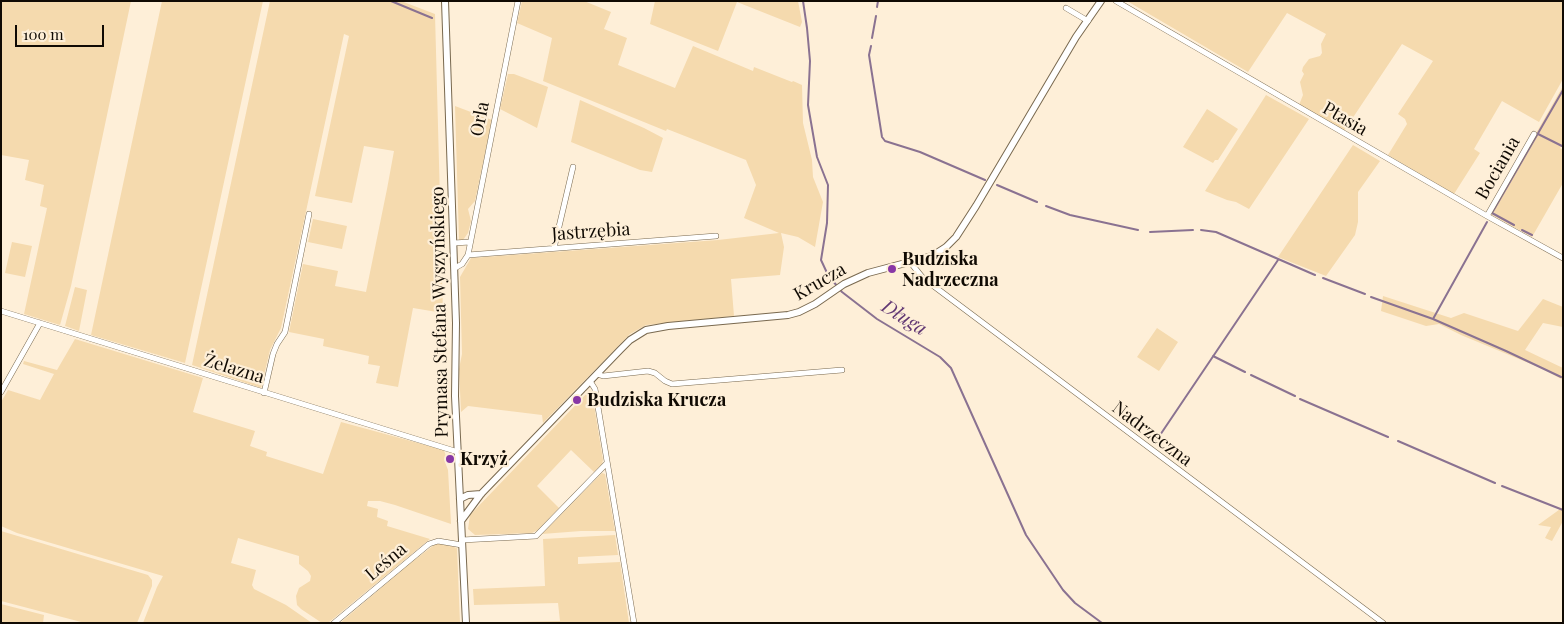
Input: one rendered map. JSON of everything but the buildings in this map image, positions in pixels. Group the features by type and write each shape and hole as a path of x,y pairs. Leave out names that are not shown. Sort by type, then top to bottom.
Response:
{"street":[{"name":"Prymasa Stefana Wyszyńskiego","path":"445,1 455,268 455,396 466,623"},
{"name":"Orla","path":"468,255 518,1"},
{"name":"Krucza","path":"462,521 481,494 625,345 646,330 796,313 809,308 844,284 868,273 932,256 942,250 956,237 1002,165 1076,37 1102,1"},
{"name":"Ptasia","path":"1116,1 1563,258"},
{"path":"1066,8 1088,21"},
{"name":"Bociania","path":"1487,216 1534,134"},
{"path":"554,248 573,167"},
{"path":"264,393 274,349 285,332 309,214"},
{"name":"Jastrzębia","path":"468,255 716,236"},
{"path":"454,243 470,242"},
{"path":"455,268 462,264 468,255"},
{"name":"Nadrzeczna","path":"910,262 923,278 1383,623"},
{"name":"Żelazna","path":"1,311 458,452"},
{"path":"1,392 40,323"},
{"path":"597,374 604,376 648,371 655,373 672,384 842,370"},
{"path":"590,381 595,390 634,623"},
{"name":"Leśna","path":"334,623 429,544 438,541 462,542 536,536 606,463"},
{"path":"460,499 468,495 481,494"},
{"path":"460,499 466,502 476,502"}],"shaded area":[{"path":"1,1 131,1 71,286 60,325 24,314 47,208 40,206 44,185 25,180 29,160 1,155"},
{"path":"162,1 263,1 185,363 91,335"},
{"path":"270,1 401,1 435,14 443,313 413,308 398,387 376,383 380,366 368,364 369,356 323,346 324,339 289,332 303,264 338,271 335,286 366,292 387,189 394,151 364,146 352,203 315,196 349,36 344,34 281,328 270,350 261,388 192,365"},
{"path":"522,1 584,1 611,12 604,29 627,38 618,65 675,88 693,46 753,71 754,67 802,85 803,123 812,160 813,177 823,202 815,247 798,237 781,233 784,247 780,275 731,279 734,316 646,325 630,334 543,423 542,415 468,406 461,412 459,369 462,354 460,277 471,258 718,240 779,233 744,218 756,185 746,160 667,129 666,131 543,81 552,38 517,23"},
{"path":"655,1 798,1 802,22 800,27 737,2 718,51 650,24"},
{"path":"1127,1 1563,1 1563,79 1539,122 1502,101 1474,149 1480,153 1454,194 1388,155 1407,124 1405,119 1398,114 1433,61 1402,44 1344,131 1299,105 1303,95 1300,82 1304,74 1302,71 1303,67 1309,59 1320,56 1322,53 1321,44 1326,34 1287,13 1248,72"},
{"path":"508,74 514,74 548,87 537,128 500,109"},
{"path":"1563,86 1563,144 1560,148 1563,150 1563,183 1532,237 1490,214"},
{"path":"1266,95 1309,119 1249,209 1236,202 1205,191"},
{"path":"580,100 663,138 652,172 640,170 571,142"},
{"path":"455,106 492,120 475,201 468,209 471,221 468,233 463,240 459,240"},
{"path":"1207,109 1238,129 1218,160 1215,160 1213,163 1183,147"},
{"path":"1353,145 1380,161 1358,192 1358,222 1355,235 1326,276 1278,257"},
{"path":"313,219 347,226 342,249 308,242"},
{"path":"12,242 32,246 25,277 5,273"},
{"path":"75,287 87,290 79,331 65,326"},
{"path":"1383,296 1451,318 1464,313 1518,331 1543,299 1563,307 1563,327 1543,323 1525,350 1563,368 1563,380 1543,369 1439,324 1426,326 1381,311"},
{"path":"1157,328 1178,342 1159,371 1137,357"},
{"path":"75,339 203,378 193,412 255,431 250,446 267,452 266,456 323,474 341,422 444,450 448,470 451,524 395,505 380,501 368,501 367,506 378,509 377,517 388,521 387,526 430,539 328,623 322,623 297,605 296,596 299,588 310,581 311,576 299,564 299,556 238,538 231,563 256,570 252,585 254,589 286,605 312,623 143,623 163,576 17,533 1,526 1,402 8,390 40,400 54,374 23,364 24,361 57,370"},
{"path":"590,390 603,460 602,464 594,472 571,450 537,486 559,508 538,530 532,533 475,535 468,529 470,515"},
{"path":"602,473 605,474 615,531 542,534"},
{"path":"1563,507 1563,521 1552,541 1545,538 1551,527 1538,525"},
{"path":"1,531 148,575 152,580 152,586 137,623 85,623 1,601"},
{"path":"615,535 618,555 578,557 578,564 620,562 629,623 472,623 560,621 558,603 474,605 473,589 545,586 543,539"},
{"path":"438,542 457,548 460,623 340,623 408,565"},
{"path":"1,604 44,615 43,623 1,623"}],"waterway":[{"path":"391,1 432,18"},
{"name":"Długa","path":"803,1 810,61 808,105 817,157 828,185 827,223 821,260 828,275 842,292 877,319 940,357 951,368 1026,535 1063,590 1075,603 1102,623"},
{"path":"877,7 878,1"},
{"path":"872,38 876,16"},
{"path":"871,46 869,55 882,137 885,141 920,152 985,180"},
{"path":"1514,225 1492,213 1563,90"},
{"path":"1538,134 1562,146"},
{"path":"997,185 1037,202"},
{"path":"1046,206 1070,215 1138,230"},
{"path":"1433,319 1487,222"},
{"path":"1150,232 1193,230"},
{"path":"1201,230 1216,232 1315,275"},
{"path":"1522,230 1532,235"},
{"path":"1154,444 1278,260"},
{"path":"1323,278 1365,294"},
{"path":"1371,297 1433,319 1561,377"},
{"path":"1213,356 1245,372"},
{"path":"1251,375 1295,396"},
{"path":"1300,399 1388,437"},
{"path":"1398,441 1495,483"},
{"path":"1502,486 1563,510"}],"place":[{"name":"Budziska Nadrzeczna","path":"892,269"},
{"name":"Budziska Krucza","path":"577,400"},
{"name":"Krzyż","path":"450,459"}]}
